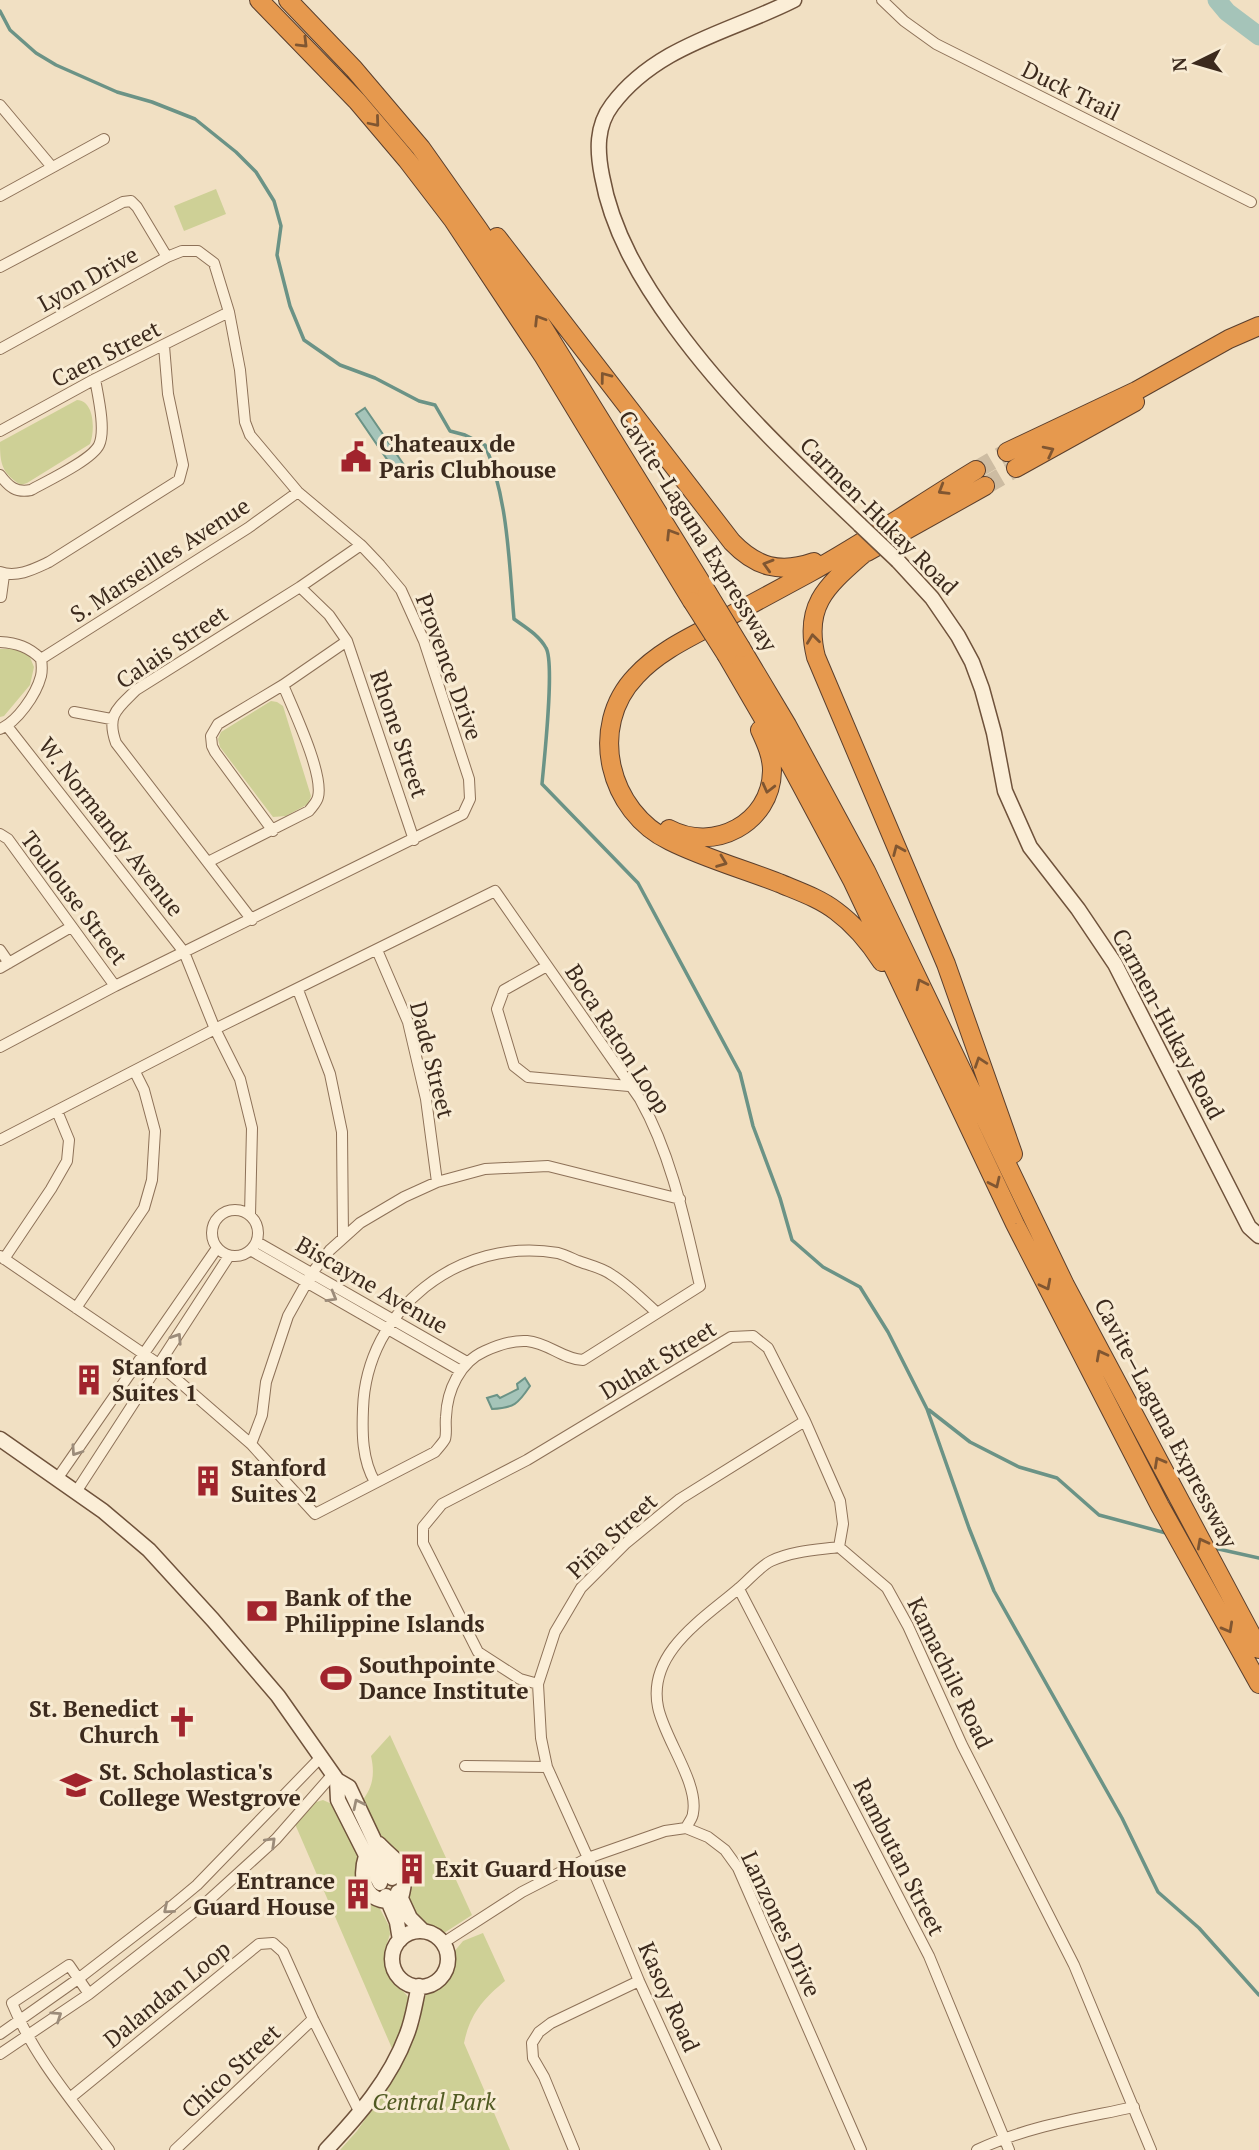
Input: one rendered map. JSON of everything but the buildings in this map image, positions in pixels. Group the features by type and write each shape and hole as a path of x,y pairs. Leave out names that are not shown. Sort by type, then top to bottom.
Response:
{"highway":[{"name":"Cavite–Laguna Expressway","path":"259,0 329,71 407,160 453,220 490,273 734,652 787,725 866,871 991,1135 1098,1350 1259,1649"},
{"name":"Cavite–Laguna Expressway","path":"289,1 343,57 421,148 526,300 700,597"},
{"path":"421,148 497,236 742,553 770,566 794,568 860,550"},
{"path":"1259,326 1011,460 1259,337"},
{"path":"734,652 768,749 771,781 765,801 748,822 734,832 720,836 691,837 660,824 637,802 628,787 621,763 619,738 623,722 636,693 648,678 676,658 860,550 910,510 980,478"},
{"path":"860,550 679,643 646,665 628,684 615,708 609,754 615,783 622,797 640,821 652,831 673,843 809,895 825,903 850,922 877,954 923,1027"},
{"path":"860,550 818,602 811,632 816,657 946,964 1017,1165 1032,1217"},
{"name":"Cavite–Laguna Expressway","path":"734,652 923,1027 1015,1224 1160,1506 1259,1684"}],"street":[{"name":"Carmen-Hukay Road","path":"794,0 682,48 645,72 620,95 606,115 598,140 599,163 610,208 641,279 705,367 737,404 898,561 932,598 958,636 982,689 1005,791 1030,847 1078,909 1115,964 1249,1227 1259,1236"},
{"name":"Duck Trail","path":"883,0 904,21 936,44 1251,202"},
{"path":"0,105 52,167"},
{"path":"0,196 104,139"},
{"path":"0,268 123,202 131,201 167,257"},
{"name":"Lyon Drive","path":"0,349 167,257 182,251 198,251"},
{"name":"Provence Drive","path":"0,1047 115,986 414,840 463,814 470,799 469,779 424,641 401,590 361,545 298,492 250,435 245,422 240,370 229,312 214,263 198,251"},
{"name":"Caen Street","path":"0,431 95,379 229,312"},
{"path":"1,597 2,574 27,572 49,562 179,480 183,465 168,394 164,346"},
{"path":"0,475 9,487 21,492 31,490 90,456 100,444 102,431 95,379"},
{"name":"S. Marseilles Avenue","path":"41,659 248,528 298,492"},
{"name":"Calais Street","path":"252,919 116,743 111,719 119,706 136,690 300,587 361,545"},
{"name":"Rhone Street","path":"300,587 329,615 347,641 414,840"},
{"path":"273,831 215,752 211,736 218,724 283,685 347,641"},
{"path":"0,642 15,643 33,651 41,659 42,674 36,689 4,728"},
{"path":"208,862 309,811 318,799 319,785 315,768 283,685"},
{"path":"74,712 111,719"},
{"name":"W. Normandy Avenue","path":"4,728 184,952 215,1029 240,1079 252,1128 250,1214"},
{"name":"Toulouse Street","path":"0,834 8,839 115,986"},
{"name":"Boca Raton Loop","path":"0,1140 215,1029 495,891 652,1120 680,1199 700,1286 583,1360 572,1359 550,1346 526,1341 502,1343 467,1362 450,1390 445,1438 435,1452 315,1514 251,1444 160,1365 2,1257"},
{"path":"0,950 5,965 71,927"},
{"name":"Dade Street","path":"377,950 408,1022 426,1099 438,1182"},
{"path":"547,966 504,990 497,1009 514,1066 528,1077 629,1086"},
{"path":"298,990 330,1074 342,1132 343,1238"},
{"path":"76,1308 144,1208 152,1180 155,1131 144,1090 135,1072"},
{"path":"2,1257 51,1189 67,1161 69,1140 57,1111"},
{"path":"251,1444 262,1415 266,1382 288,1316 309,1278 330,1250 343,1238 360,1223 393,1203 438,1182 485,1169 548,1166 680,1199"},
{"path":"236,1209 250,1214 258,1227 255,1246 245,1255 229,1256 217,1248 212,1234 216,1220 221,1214 236,1209"},
{"name":"Biscayne Avenue","path":"255,1246 390,1325 461,1371"},
{"path":"57,1479 217,1248"},
{"path":"375,1482 362,1435 363,1390 376,1348 390,1325 400,1310 432,1280 470,1261 515,1250 560,1254 611,1273 657,1313"},
{"path":"76,1492 229,1256"},
{"name":"Biscayne Avenue","path":"390,1325 467,1362"},
{"name":"Duhat Street","path":"538,1684 520,1679 478,1652 423,1543 424,1527 442,1504 527,1460 731,1337 753,1336 768,1348 805,1421 840,1501 843,1524 839,1548"},
{"name":"Piña Street","path":"588,1858 547,1767 541,1738 538,1684 555,1632 581,1588 626,1543 680,1499 805,1421"},
{"path":"0,1439 130,1533 182,1585 278,1696 335,1777 349,1787 375,1841 390,1890 400,1940"},
{"path":"443,1943 522,1892 588,1858 665,1831 686,1828 694,1814 688,1779 658,1707 657,1680 669,1652 702,1619 768,1562 799,1552 839,1548"},
{"name":"Kamachile Road","path":"839,1548 887,1588 908,1626 962,1745 1074,1965 1151,2150"},
{"name":"Rambutan Street","path":"739,1589 929,1956 1009,2150"},
{"path":"0,2034 78,1979 197,1885 321,1757"},
{"path":"465,1766 547,1767"},
{"path":"335,1777 338,1800 366,1856 410,1918 423,1931"},
{"path":"0,2054 89,1994 209,1900 276,1839 335,1777"},
{"name":"Lanzones Drive","path":"686,1828 725,1850 738,1868 861,2150"},
{"path":"366,1856 362,1875 368,1892 374,1897 405,1884 405,1876 396,1858 375,1841"},
{"name":"Kasoy Road","path":"588,1858 639,1981 716,2150"},
{"path":"423,1931 431,1933 443,1943 448,1960 442,1976 428,1986 419,1986 403,1980 397,1974 393,1956 400,1940 406,1934 423,1931"},
{"name":"Dalandan Loop","path":"70,2098 259,1944 273,1943 283,1952 360,2113"},
{"path":"89,1994 69,1965 12,2003 41,2059 109,2150"},
{"path":"574,2150 544,2077 533,2058 532,2043 539,2032 551,2023 639,1981"},
{"path":"326,2150 380,2087 407,2034 419,1986"},
{"name":"Chico Street","path":"175,2150 313,2019"},
{"path":"977,2150 1004,2137 1044,2125 1134,2107"}],"green space":[{"path":"216,189 226,214 184,231 174,206"},
{"path":"77,400 87,405 90,411 93,432 90,444 27,483 21,485 14,481 3,466 0,442"},
{"path":"0,649 16,649 29,655 34,667 30,685 4,716 0,717"},
{"path":"271,701 283,706 311,796 308,804 286,816 273,817 220,747 218,739 221,732"},
{"path":"390,1735 472,1915 444,1933 421,1925 362,1801 372,1780 371,1756"},
{"path":"323,1800 334,1805 353,1840 389,1926 390,1934 384,1953 386,1968 409,1998 410,2005 394,2053 295,1824 313,1803"},
{"name":"Central Park","path":"483,1933 505,1981 478,2008 464,2043 510,2150 340,2150 357,2131 403,2060 420,2022 426,1995 442,1982 452,1964 453,1953 463,1941"}],"water":[{"path":"365,408 404,465 395,471 356,414"},
{"path":"525,1378 530,1386 519,1401 506,1408 492,1409 487,1398 497,1395 500,1398 518,1389 517,1384"}],"waterway":[{"path":"1217,0 1227,12 1259,36"},
{"path":"0,11 10,30 36,53 56,65 117,92 195,119 236,152 256,172 274,201 281,226 277,255 290,306 304,340 340,365 375,378 419,401 435,405 450,431 485,445 503,508 514,619 540,639 548,657 548,713 542,784 638,883 740,1073 753,1126 780,1198 792,1240 823,1267 860,1287 888,1332 927,1409 994,1591 1122,1818 1158,1892 1199,1928 1259,1995"},
{"path":"929,1410 970,1442 1019,1467 1057,1478 1099,1515 1166,1533"},
{"path":"1214,1548 1259,1558"}],"tunnel":[{"path":"976,470 1007,452"},
{"path":"985,486 1016,468"}],"place":[{"name":"Chateaux de Paris Clubhouse","path":"356,457"},
{"name":"Stanford Suites 1","path":"89,1380"},
{"name":"Stanford Suites 2","path":"208,1481"},
{"name":"Bank of the Philippine Islands","path":"262,1611"},
{"name":"Southpointe Dance Institute","path":"336,1678"},
{"name":"St. Benedict Church","path":"182,1722"},
{"name":"St. Scholastica's College Westgrove","path":"76,1785"},
{"name":"Exit Guard House","path":"412,1869"},
{"name":"Entrance Guard House","path":"358,1894"}]}
